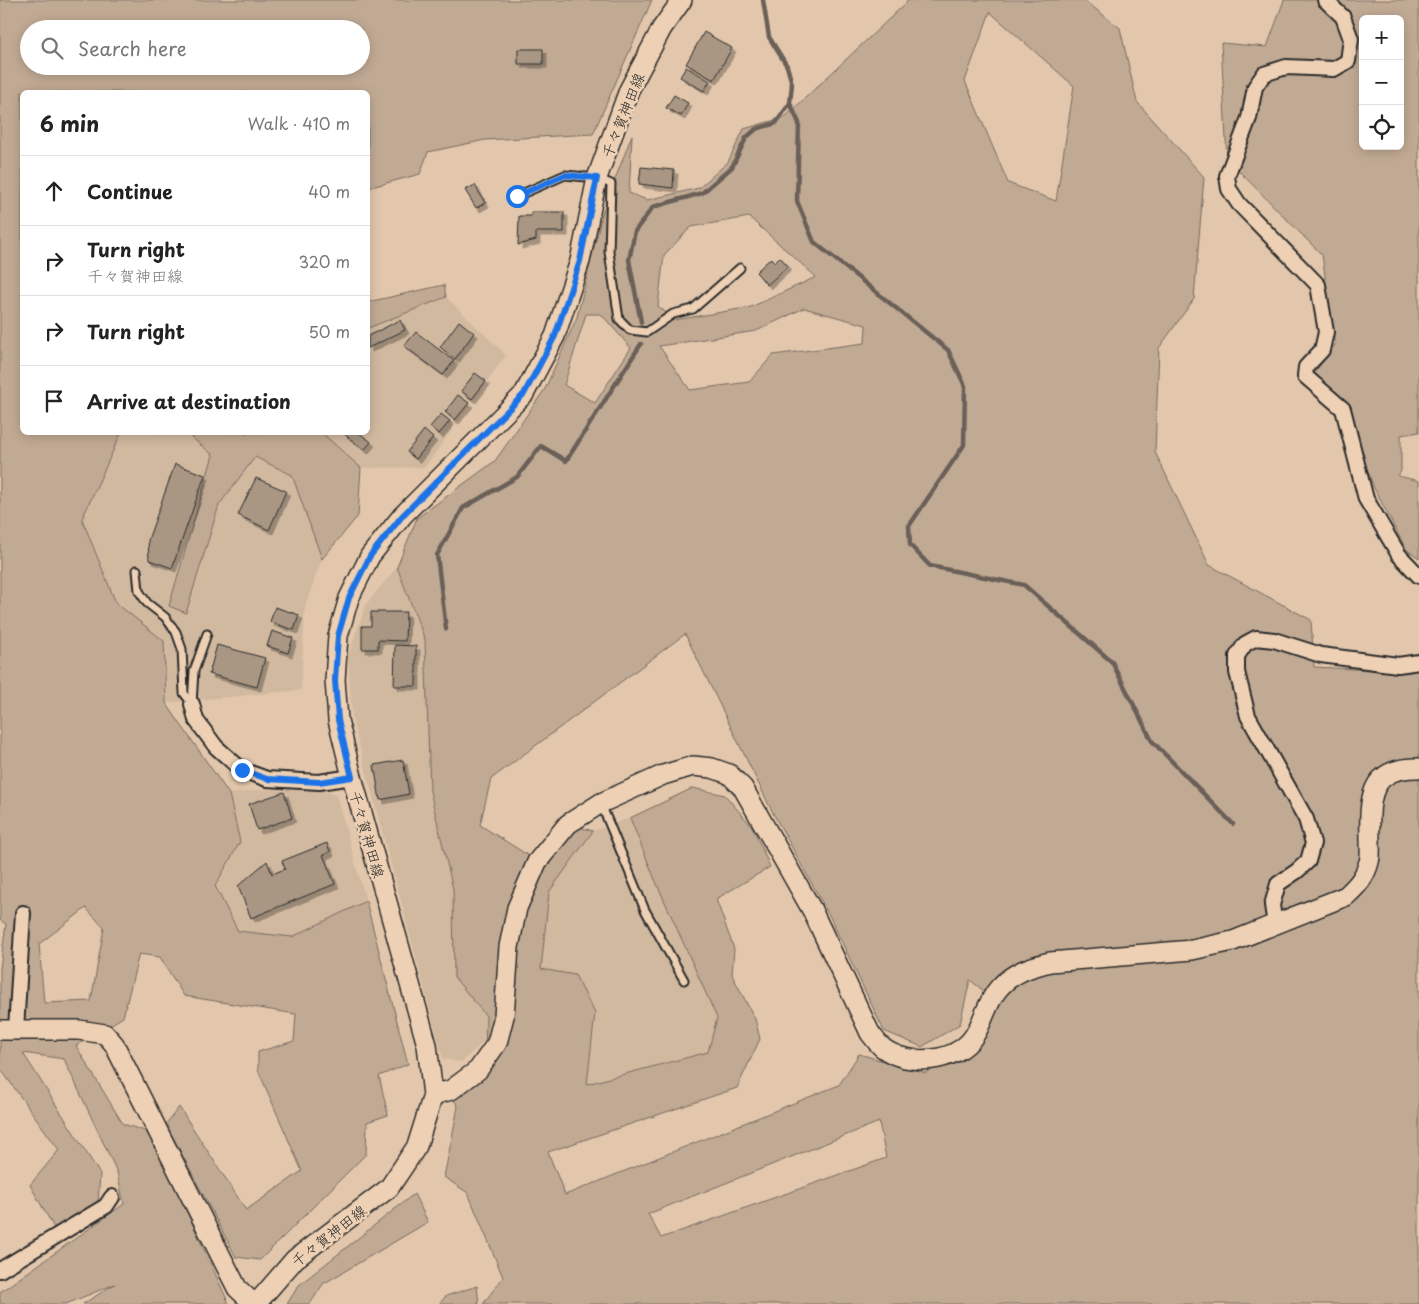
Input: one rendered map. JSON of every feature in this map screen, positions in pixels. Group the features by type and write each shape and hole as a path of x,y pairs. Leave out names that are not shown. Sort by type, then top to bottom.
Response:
{"street":[{"name":"千々賀神田線","path":"255,1304 294,1259 389,1188 417,1146 433,1095 427,1045 352,777 338,720 335,680 338,636 349,598 370,556 403,515 524,394 555,336 580,261 597,178 628,90 662,28 682,0"},
{"path":"1325,0 1343,17 1351,40 1348,61 1334,70 1286,67 1264,74 1255,87 1249,118 1227,176 1229,189 1239,204 1318,285 1326,332 1322,350 1306,367 1305,376 1343,409 1366,499 1399,555 1419,576"},
{"path":"1275,925 1272,905 1278,884 1308,861 1313,843 1306,819 1248,716 1237,672 1237,656 1245,644 1256,638 1274,640 1321,655 1398,665 1419,662"},
{"path":"192,704 196,720 216,747 242,770 267,779 276,780 319,782 352,777"},
{"path":"433,1095 451,1090 478,1070 497,1043 504,1016 509,947 517,908 537,862 568,824 600,803 663,775 694,766 712,768 729,774 743,788 812,910 870,1033 883,1048 904,1058 925,1060 944,1057 960,1049 973,1036 998,989 1012,976 1027,968 1050,962 1192,950 1233,941 1346,896 1361,882 1370,860 1369,807 1375,788 1385,774 1403,767 1419,768"},
{"path":"24,913 8,1030 79,1030 105,1034 114,1044 237,1288 255,1304"},
{"path":"0,1270 106,1206 112,1197"}],"lane":[{"path":"517,196 565,175 597,178 611,184 609,252 619,319 630,330 647,332 673,314 693,309 740,268"},
{"path":"137,570 139,591 147,603 165,617 176,632 182,649 184,693 192,704"},
{"path":"192,704 194,671 207,634"},
{"path":"600,803 645,910 684,980"}],"shaded area":[{"path":"0,0 652,0 593,134 485,140 428,152 420,174 370,187 370,90 20,90 20,435 120,435 82,519 116,603 164,641 166,703 229,794 240,842 215,886 238,931 292,937 366,901 408,1064 379,1076 388,1115 367,1122 366,1154 260,1260 236,1257 166,1124 179,1107 246,1210 302,1171 258,1070 258,1052 294,1041 296,1014 184,996 160,957 139,954 123,1017 76,1046 123,1124 151,1133 229,1304 83,1304 115,1284 66,1304 0,1303 0,1292 124,1204 117,1172 64,1059 23,1053 100,1174 98,1204 57,1233 30,1185 59,1150 2,1071 0,1071 0,968 6,924 0,920","holes":["86,908 104,928 91,1001 44,1003 39,944"]},
{"path":"907,0 1084,0 1120,28 1137,102 1204,177 1194,299 1159,348 1155,452 1209,565 1311,620 1314,667 1410,672 1419,668 1419,1304 483,1304 503,1277 468,1193 444,1177 458,1107 451,1094 485,1058 486,1016 454,977 453,889 430,791 425,640 397,567 417,518 495,461 545,389 577,317 603,211 632,135 629,193 647,200 699,188 728,162 744,129 785,117","holes":["990,12 1074,86 1056,201 1008,183 965,81","749,217 816,277 751,307 675,320 658,306 664,255 691,227","804,308 866,325 865,343 773,355 749,382 690,390 659,346 756,331","586,314 601,314 631,348 595,403 564,385","685,634 773,813 829,915 884,1031 922,1047 960,1024 970,980 999,1003 926,1073 859,1054 839,1085 565,1195 548,1152 737,1088 760,1039 755,1019 732,975 734,949 716,899 770,867 753,828 725,795 693,788 630,818 656,882 717,1018 708,1052 587,1084 595,1013 575,975 541,969 549,892 593,831 572,825 529,856 480,825 491,779","879,1122 886,1158 661,1238 648,1214"]},
{"path":"1284,0 1419,0 1419,432 1401,435 1401,471 1398,476 1419,481 1419,558 1406,549 1374,488 1342,400 1312,376 1335,345 1322,255 1227,159 1221,43 1267,47"},
{"path":"444,285 446,297 370,327 370,302"},
{"path":"446,297 506,355 425,467 361,468 324,435 370,435 370,327"},
{"path":"120,435 189,435 213,454 169,606 186,613 219,505 255,457 292,475 322,559 305,606 301,690 166,703 164,641 116,603 82,519"},
{"path":"188,435 324,435 361,468 358,516 322,559 292,475 255,457 219,505 186,613 169,606 213,455"},
{"path":"397,567 425,640 430,791 453,889 454,977 486,1016 486,1039 462,1062 443,1059 352,719 348,656 366,604"},
{"path":"294,785 336,794 366,901 292,937 238,931 215,886 240,842 229,794"},
{"path":"630,818 656,882 717,1018 708,1052 586,1084 595,1013 541,969 549,891 593,831"},
{"path":"414,1194 428,1222 323,1284 310,1304 287,1304 299,1285"},
{"path":"477,1286 479,1304 439,1304 446,1296"}],"building":[{"path":"704,32 732,48 714,80 686,64"},
{"path":"518,49 543,49 543,64 518,64"},
{"path":"686,67 710,81 704,91 680,77"},
{"path":"674,95 688,103 681,116 666,108"},
{"path":"641,167 674,170 673,188 639,184"},
{"path":"475,185 485,203 476,208 465,190"},
{"path":"531,212 564,212 564,232 536,232 536,240 518,245 519,216 531,216"},
{"path":"780,257 788,266 767,285 756,272 771,258 774,262"},
{"path":"400,320 405,330 370,347 370,335"},
{"path":"459,321 474,333 455,359 440,347"},
{"path":"416,332 454,361 443,375 404,346"},
{"path":"475,373 486,381 472,399 461,391"},
{"path":"458,395 469,403 455,420 445,412"},
{"path":"441,414 450,421 439,434 430,427"},
{"path":"424,430 433,438 416,459 407,452"},
{"path":"345,435 362,435 371,442 364,450"},
{"path":"175,464 205,475 172,568 149,560 148,540"},
{"path":"256,478 286,491 269,530 238,515"},
{"path":"275,607 299,615 294,630 270,622"},
{"path":"371,612 406,612 405,641 378,640 378,649 362,649 362,626 371,626"},
{"path":"272,631 293,638 288,653 267,646"},
{"path":"217,645 265,658 257,687 209,674"},
{"path":"395,645 416,646 416,686 394,686"},
{"path":"403,760 409,794 380,800 374,765"},
{"path":"284,792 292,818 257,830 249,804"},
{"path":"327,843 330,852 323,855 335,884 251,918 238,886 267,861 272,874 285,869 282,861"}],"waterway":[{"path":"641,322 629,260 635,231 653,207 702,193 732,167 746,138 756,129 776,123 790,103 792,84 787,66 769,37 763,0"},
{"path":"790,103 799,123 797,201 814,242 948,350 965,386 964,445 909,526 910,545 930,566 1024,585 1112,662 1152,741 1233,824"},
{"path":"446,629 437,555 463,508 517,477 541,446 566,461 641,344"}],"route":[{"path":"242,770 267,779 319,782 352,777 338,720 335,680 338,636 349,598 370,556 403,515 524,394 555,336 580,261 597,178 565,175 517,196"}]}
